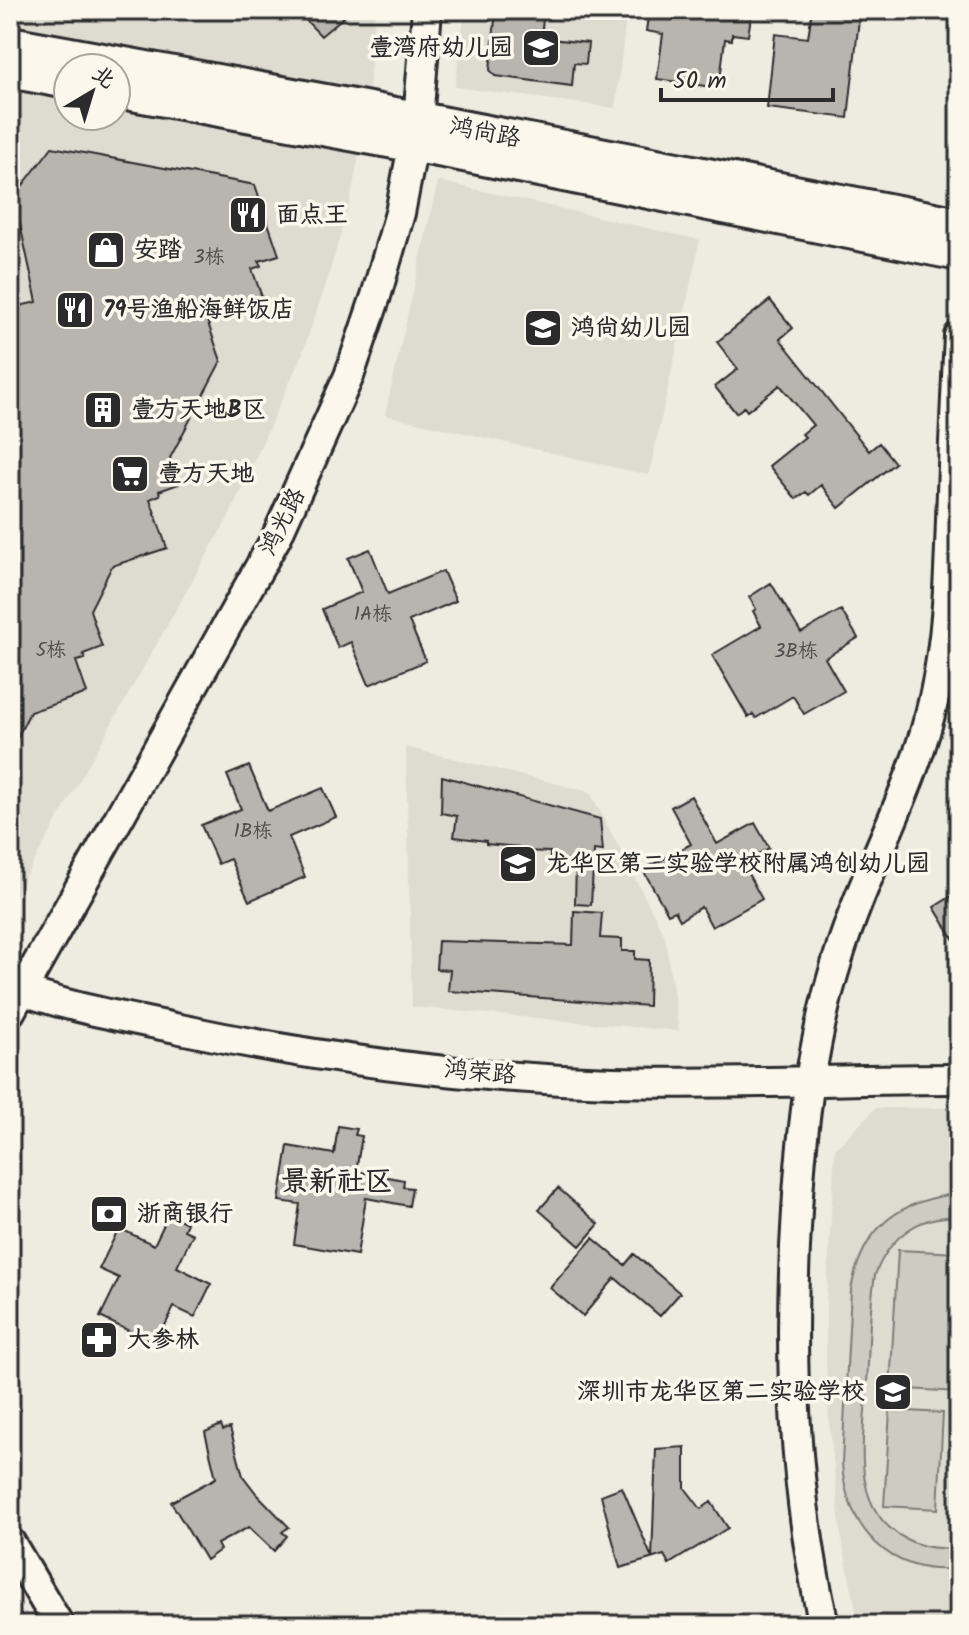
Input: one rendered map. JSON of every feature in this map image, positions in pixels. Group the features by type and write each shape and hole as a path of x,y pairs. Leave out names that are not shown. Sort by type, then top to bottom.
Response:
{"street":[{"name":"鸿光路","path":"14,996 276,538 316,455 349,376 400,213 416,132 427,10"},
{"name":"鸿尚路","path":"10,44 959,253"},
{"path":"10,70 52,78"},
{"name":"鸿尚路","path":"132,92 416,132 959,225"},
{"path":"824,1625 807,1540 792,1364 795,1231 801,1145 809,1081 838,956 854,910 909,784 933,699 948,612 959,336"},
{"name":"鸿荣路","path":"14,996 216,1037 412,1067 610,1082 959,1079"},
{"path":"10,1542 59,1625"}],"shaded area":[{"name":"壹方天地","path":"10,10 375,10 367,113 350,201 327,281 301,357 230,514 10,904"},
{"name":"壹湾府幼儿园","path":"465,10 627,10 615,108 455,87"},
{"name":"鸿尚幼儿园","path":"438,181 700,240 649,475 385,415"},
{"name":"龙华区第二实验学校附属鸿创幼儿园","path":"406,747 590,792 665,936 679,1031 412,1007"},
{"name":"深圳市龙华区第二实验学校","path":"876,1108 959,1108 959,1625 859,1625 841,1535 826,1363 835,1149"},
{"path":"959,1196 959,1217 931,1220 907,1231 888,1250 875,1275 863,1450 867,1491 875,1510 888,1526 919,1544 938,1548 959,1547 959,1568 935,1569 912,1565 876,1543 862,1527 852,1508 842,1463 851,1290 862,1252 882,1224 895,1214 928,1199"},
{"path":"898,1250 959,1253 959,1392 890,1388"},
{"path":"890,1410 943,1413 938,1509 884,1506"}],"building":[{"path":"296,10 352,10 321,36"},
{"path":"496,10 544,10 541,38 588,43 586,64 574,63 572,86 495,76 490,70"},
{"path":"649,10 752,10 748,36 732,34 732,40 725,39 719,88 657,79 663,34 646,31"},
{"path":"812,10 860,10 848,118 767,108 775,34 808,38"},
{"name":"壹方天地B区","path":"52,147 255,185 279,255 259,261 261,266 252,269 263,300 207,320 221,361 170,458 179,484 159,491 160,495 150,499 167,548 112,566 90,610 102,647 83,654 85,659 76,661 87,693 30,712 10,752 10,308 37,302 14,197"},
{"path":"770,300 793,328 780,339 869,451 879,443 895,463 839,508 821,485 809,495 806,492 796,499 769,466 805,437 802,434 813,425 780,385 747,411 744,407 736,413 715,387 738,369 717,342"},
{"path":"370,549 388,594 443,571 456,601 409,621 426,661 369,685 351,642 338,648 322,609 362,592 348,558"},
{"path":"771,583 801,633 841,610 858,638 825,658 844,691 804,714 793,696 756,718 753,714 748,717 712,655 761,626 749,597"},
{"path":"249,766 268,811 323,788 336,817 289,837 305,877 249,901 230,859 218,864 201,825 241,809 227,775"},
{"path":"442,776 600,819 603,851 594,850 591,905 575,904 576,861 550,858 550,852 519,851 519,847 454,837 457,816 441,813"},
{"path":"691,796 717,844 755,823 769,848 742,863 762,899 712,927 701,907 680,920 675,911 668,914 643,870 691,844 671,807"},
{"path":"952,896 959,908 959,948 934,907"},
{"path":"574,911 602,913 600,938 622,939 622,951 635,951 635,959 649,960 648,1006 448,991 450,970 436,969 438,941 573,945"},
{"path":"338,1126 357,1129 355,1135 362,1136 356,1171 404,1180 403,1187 412,1188 409,1206 366,1198 357,1255 294,1244 300,1204 279,1201 288,1146 334,1154"},
{"path":"558,1188 599,1224 580,1246 539,1210"},
{"path":"169,1214 187,1223 184,1230 193,1234 177,1267 211,1284 195,1317 174,1307 156,1344 100,1317 119,1278 99,1269 119,1228 154,1245"},
{"path":"593,1238 625,1265 634,1254 680,1293 660,1316 615,1278 583,1316 550,1288"},
{"path":"221,1425 223,1430 230,1428 243,1476 289,1527 282,1532 287,1536 274,1551 249,1527 217,1544 220,1550 206,1560 171,1502 216,1478 205,1432"},
{"path":"685,1447 685,1488 701,1509 711,1502 728,1528 669,1564 664,1555 620,1568 601,1495 622,1487 652,1558 656,1449"}],"place":[{"name":"壹湾府幼儿园","path":"541,48"},
{"name":"面点王","path":"248,215"},
{"name":"安踏","path":"106,250"},
{"name":"79号渔船海鲜饭店","path":"75,310"},
{"name":"鸿尚幼儿园","path":"543,328"},
{"name":"壹方天地B区","path":"103,410"},
{"name":"壹方天地","path":"130,474"},
{"name":"龙华区第二实验学校附属鸿创幼儿园","path":"518,864"},
{"name":"浙商银行","path":"109,1214"},
{"name":"大参林","path":"99,1340"},
{"name":"深圳市龙华区第二实验学校","path":"893,1392"}],"district":[{"name":"景新社区","path":"337,1182"}]}
